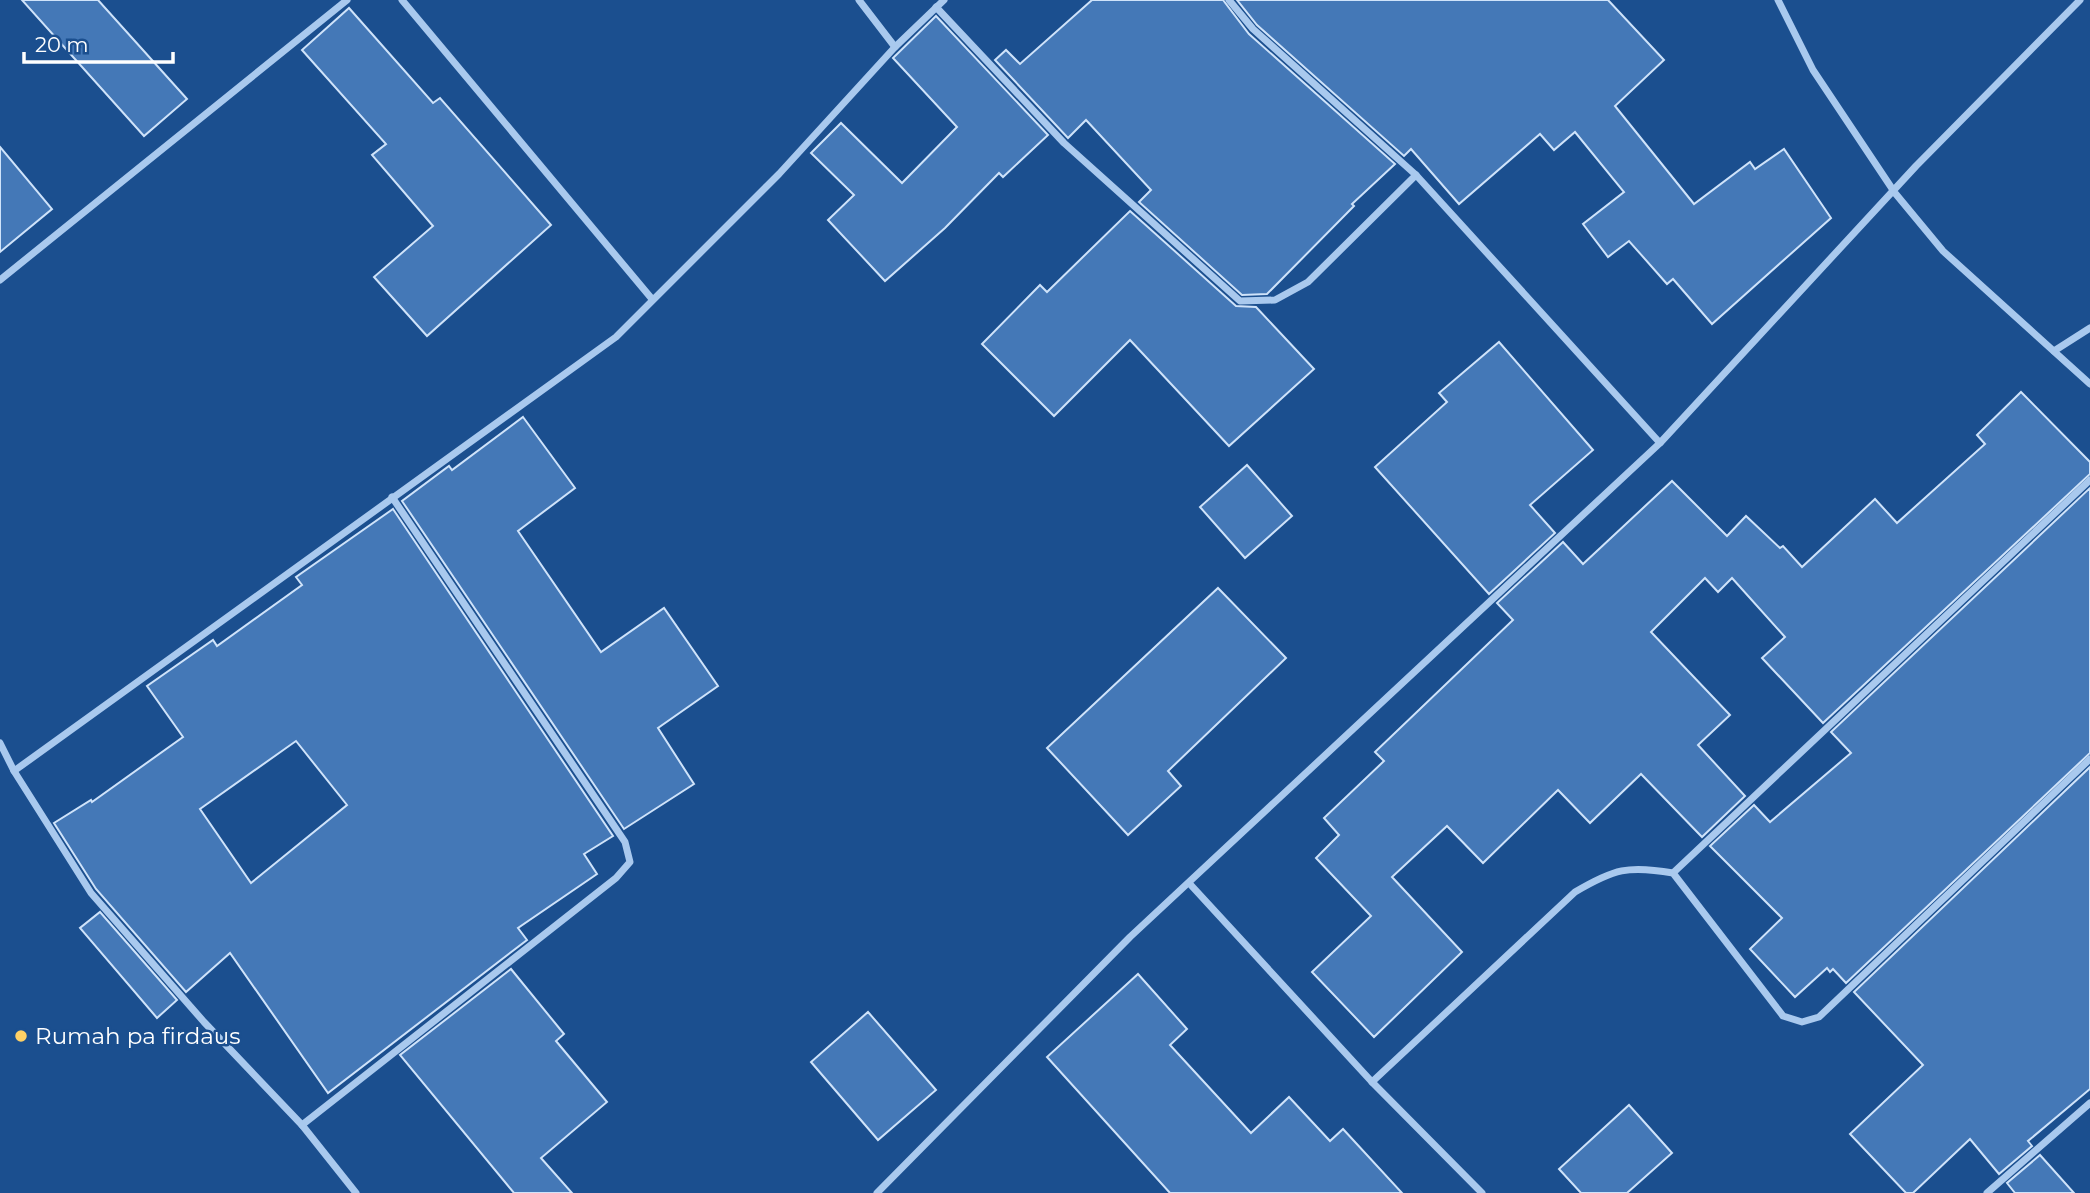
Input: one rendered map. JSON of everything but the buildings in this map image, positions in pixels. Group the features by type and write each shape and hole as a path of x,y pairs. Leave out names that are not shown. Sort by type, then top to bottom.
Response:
{"street":[{"path":"0,280 347,0"},
{"path":"402,0 652,299"},
{"path":"859,0 894,47"},
{"path":"14,771 616,337 779,174 894,47 944,0"},
{"path":"1229,0 1253,29 1416,175 1660,443"},
{"path":"1778,0 1813,70 1895,193 1943,251 2090,384"},
{"path":"877,1193 1130,937 1660,443 1895,193 1916,166 2080,0"},
{"path":"936,7 1064,143 1240,301 1275,300 1308,282 1416,175"},
{"path":"2054,351 2090,328"},
{"path":"1673,873 2090,480"},
{"path":"302,1125 617,877 630,862 625,842 393,497"},
{"path":"0,743 14,771 91,893 204,1022 302,1125 355,1193"},
{"path":"1372,1082 1575,892 1602,876 1637,866 1673,873 1783,1016 1802,1022 1819,1017 2090,759"},
{"path":"1189,883 1372,1082 1482,1193"},
{"path":"1987,1193 2090,1103"}],"place":[{"name":"Rumah pa firdaus","path":"21,1036"}]}
